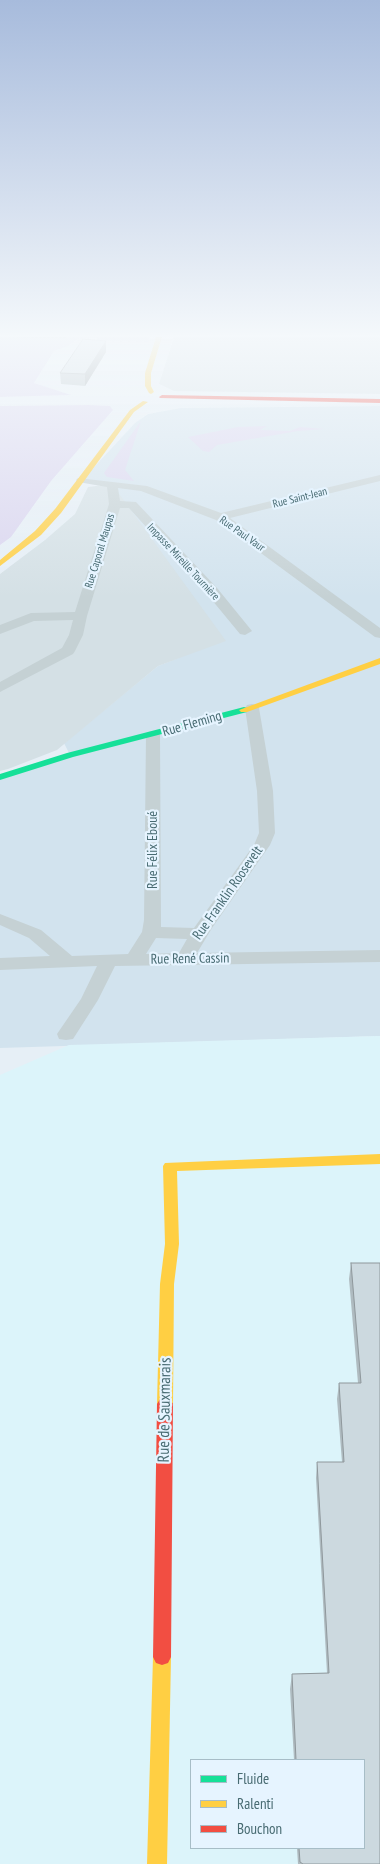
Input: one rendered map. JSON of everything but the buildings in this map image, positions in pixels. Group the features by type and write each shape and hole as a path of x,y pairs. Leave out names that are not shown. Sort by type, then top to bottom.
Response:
{"street":[{"path":"0,564 38,533 82,480 123,424"},
{"name":"Rue Saint-Jean","path":"220,517 380,478"},
{"name":"Rue Paul Vaur","path":"82,480 143,488 220,517 380,634"},
{"path":"366,481 380,490"},
{"name":"Rue Caporal Maupas","path":"0,688 68,651 76,635 80,616 115,504 112,484"},
{"name":"Impasse Mireille Tournière","path":"115,504 132,505 212,591 245,631"},
{"path":"0,630 31,617 52,615 80,616"},
{"name":"Rue Fleming","path":"0,777 70,755 252,708 380,661"},
{"name":"Rue Franklin Roosevelt","path":"184,959 199,934 262,845 267,833 265,791 252,708"},
{"name":"Rue Félix Eboué","path":"134,959 151,932 153,920 153,735"},
{"path":"0,918 34,934 67,961"},
{"path":"151,932 199,934"},
{"name":"Rue René Cassin","path":"0,964 134,959 380,956"},
{"path":"66,1034 89,1000 109,960"},
{"name":"Rue de Sauxmarais","path":"157,1864 161,1757 167,1284 172,1244 170,1166 380,1159"}],"shaded area":[{"path":"0,424 101,424 51,481 11,537 0,545"},
{"path":"134,424 380,424 380,1036 0,1048 0,777 70,755 64,743 158,666 181,657 112,484 82,480"},
{"path":"140,424 125,470 134,481 107,477 104,473"},
{"path":"267,426 260,430 290,431 300,427 325,429 298,431 217,445 209,452 203,451 188,437 238,427"},
{"path":"112,484 226,641 158,666 57,750 0,771 0,574 45,540 75,514 88,487"},
{"path":"380,1036 380,1864 0,1864 0,1075 69,1045"}],"traffic: fast":[{"path":"0,777 70,755 244,710"}],"traffic: slow":[{"path":"0,564 38,533 58,511 122,424"},
{"path":"244,710 380,661"},
{"path":"165,1404 167,1284 172,1244 170,1166 380,1159"},
{"path":"157,1864 162,1657"}],"traffic: jam":[{"path":"162,1657 165,1404"}]}
